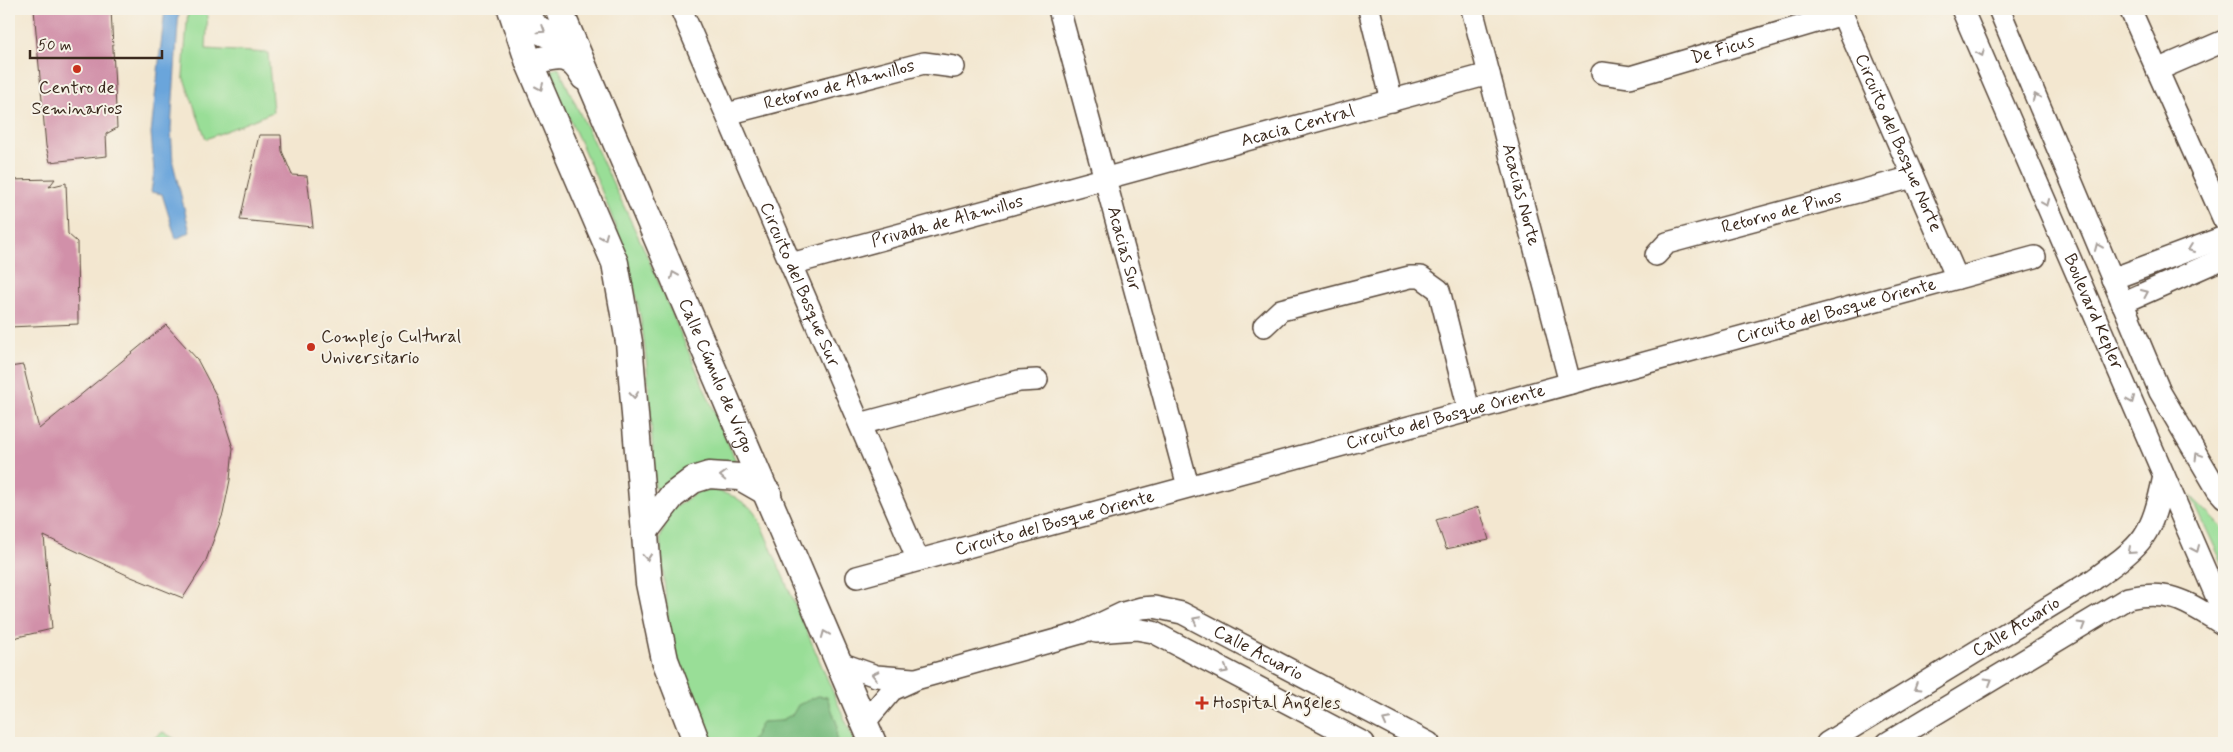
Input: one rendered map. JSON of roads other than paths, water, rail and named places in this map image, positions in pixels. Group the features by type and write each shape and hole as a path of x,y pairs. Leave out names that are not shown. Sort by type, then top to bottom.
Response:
{"main road":[{"path":"511,9 529,63 615,263 629,342 649,583 665,660 697,743"},
{"path":"524,9 536,29 552,36 563,20"},
{"name":"Calle Cúmulo de Virgo","path":"563,20 768,493 868,733"},
{"path":"529,63 557,56 568,57 576,63 610,126"},
{"path":"645,531 672,496 692,480 709,475 740,477 768,493"}],"street":[{"name":"Circuito del Bosque Sur","path":"681,9 918,560"},
{"name":"Acacias Sur","path":"1059,9 1188,486"},
{"path":"1369,9 1392,101"},
{"name":"Acacias Norte","path":"1472,9 1570,383"},
{"name":"Boulevard Kepler","path":"1962,9 2224,614"},
{"name":"Boulevard Kepler","path":"1999,9 2160,392 2217,489 2224,497"},
{"path":"2130,9 2224,220"},
{"name":"De Ficus","path":"1602,73 1630,77 1842,12"},
{"name":"Circuito del Bosque Norte","path":"1842,12 1957,278"},
{"path":"2157,70 2224,41"},
{"name":"Retorno de Alamillos","path":"727,114 924,63 954,67"},
{"name":"Acacia Central","path":"1106,178 1489,74"},
{"name":"Retorno de Pinos","path":"1656,256 1667,242 1913,177"},
{"name":"Privada de Alamillos","path":"791,264 1106,178"},
{"path":"2112,278 2224,237"},
{"name":"Circuito del Bosque Oriente","path":"857,576 2035,257"},
{"path":"2102,331 2126,312 2224,258"},
{"path":"1264,326 1281,310 1410,277 1421,277 1439,290 1469,410"},
{"path":"860,424 1019,380 1037,380"},
{"name":"Calle Acuario","path":"1827,743 2094,580 2132,552 2151,527 2164,476"},
{"name":"Calle Acuario","path":"1887,743 2128,598 2148,594 2163,594 2192,606 2224,625"},
{"name":"Calle Acuario","path":"868,733 892,690 916,679 1081,633 1123,613 1141,608 1168,609 1182,613 1429,743"},
{"name":"Calle Acuario","path":"1081,633 1136,629 1153,632 1364,743"},
{"name":"Calle Acuario","path":"837,662 876,676 916,679"},
{"path":"1946,669 1966,695"}],"water":[{"path":"165,9 179,9 171,129 173,163 190,232 176,239 162,194 151,192 154,172 151,133"}],"place":[{"name":"Centro de Seminarios","path":"77,69"},
{"name":"Complejo Cultural Universitario","path":"311,347"},
{"name":"Hospital Ángeles","path":"1202,703"}]}
